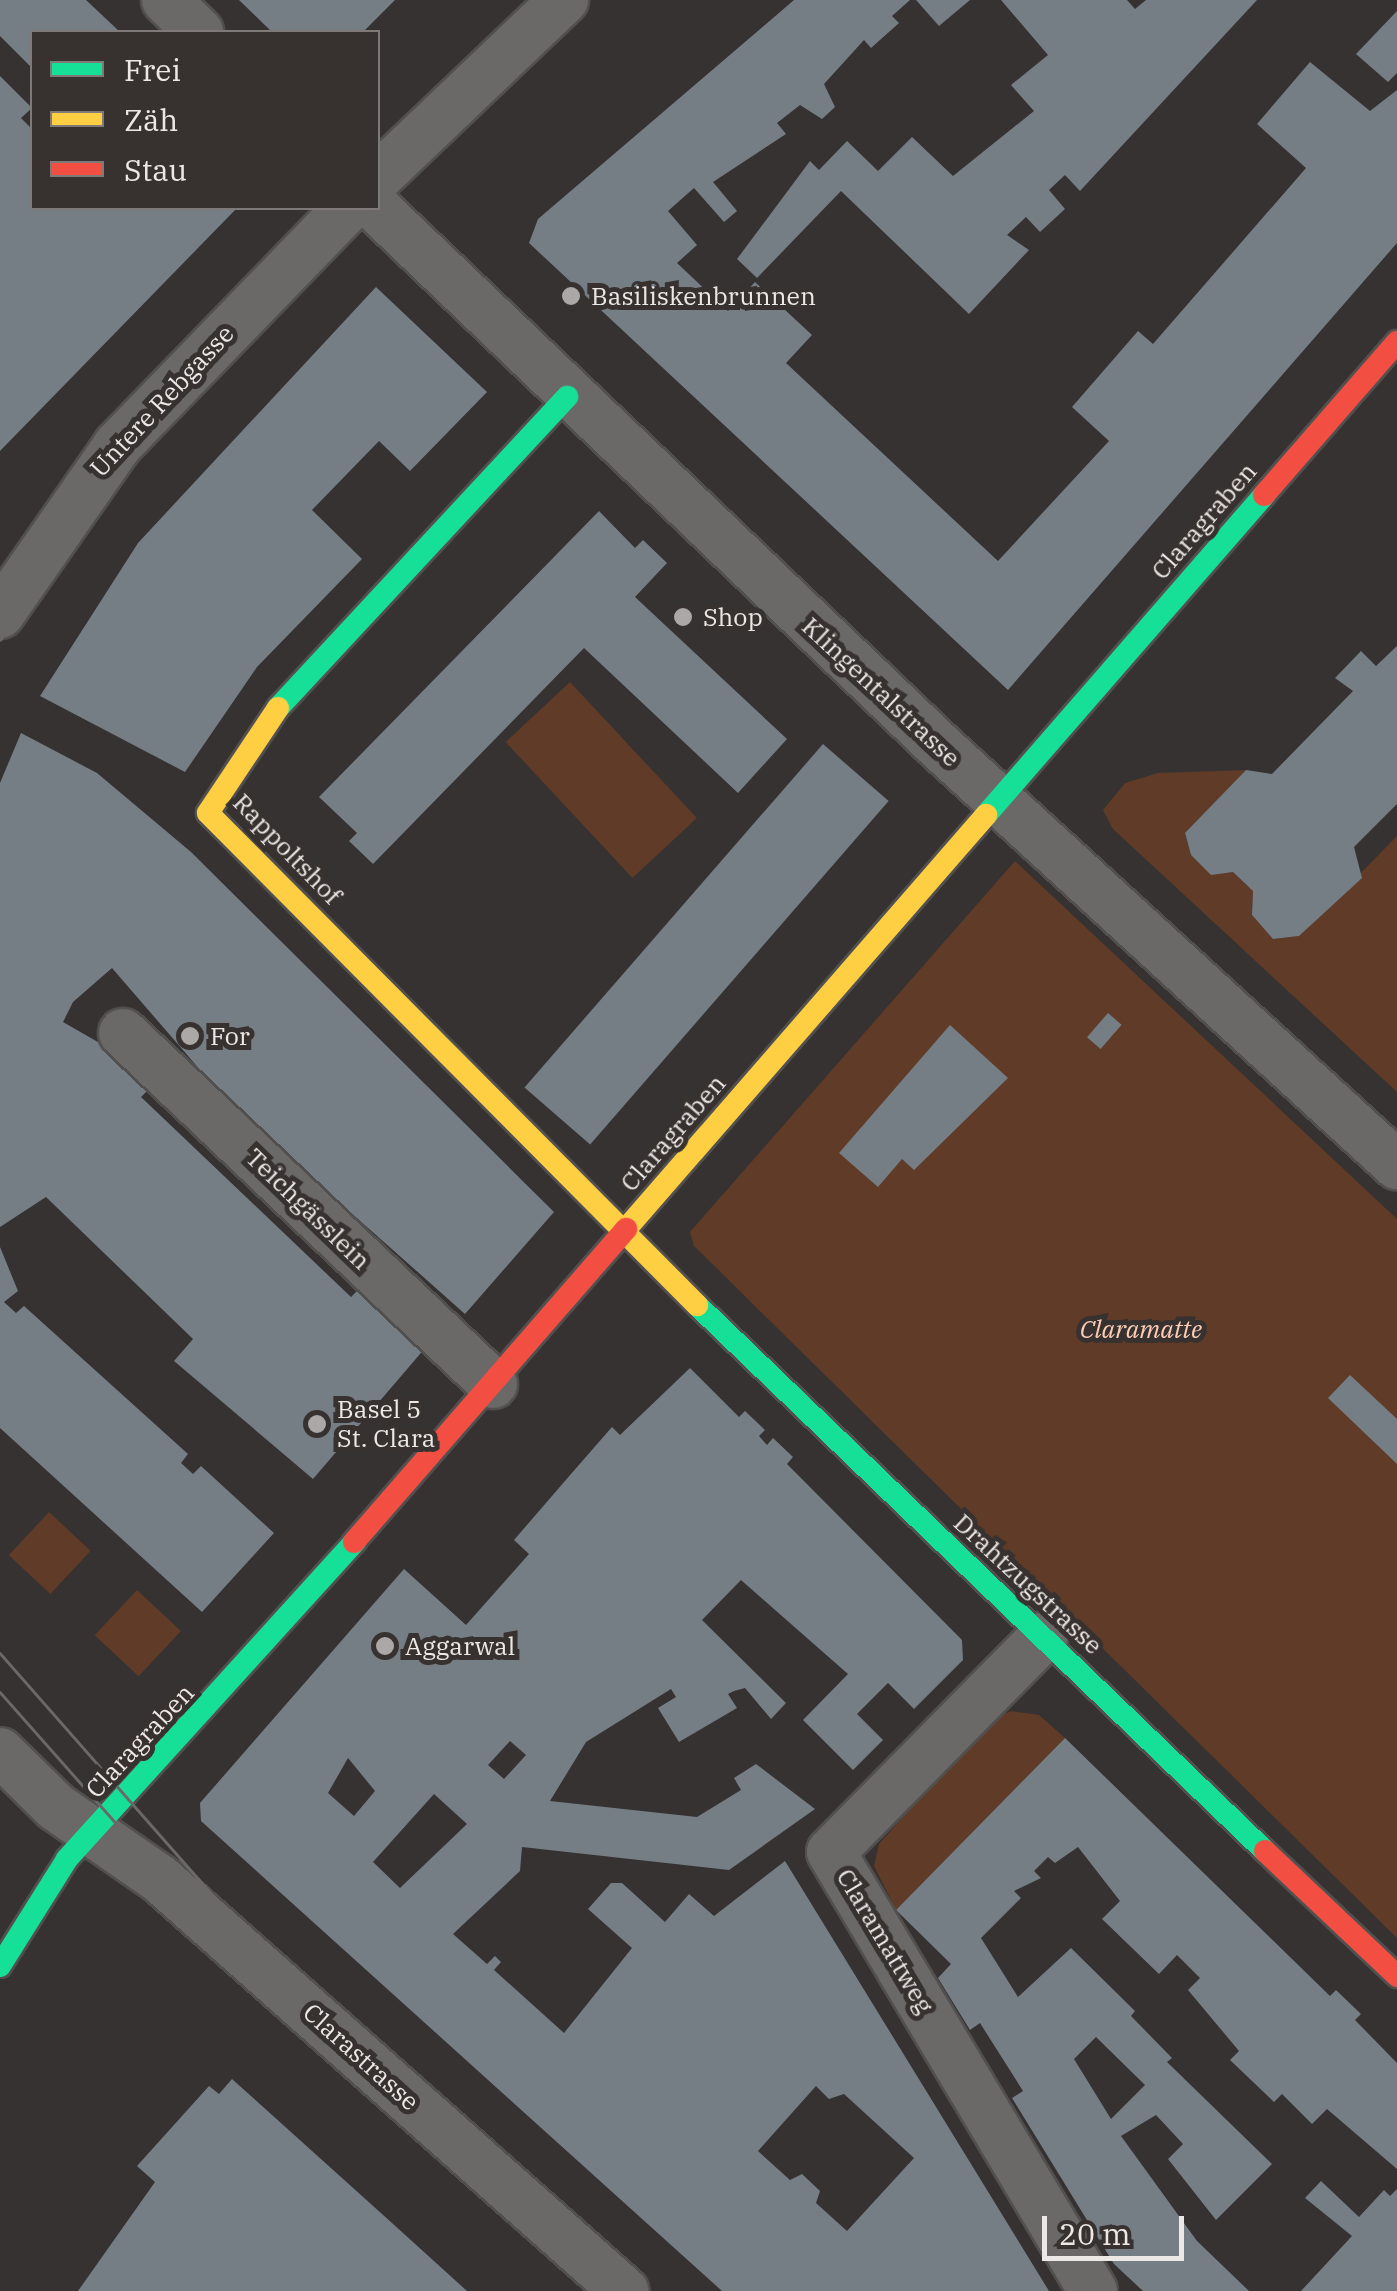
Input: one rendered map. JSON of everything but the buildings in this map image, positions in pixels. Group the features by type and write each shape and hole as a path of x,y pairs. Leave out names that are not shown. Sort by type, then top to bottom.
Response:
{"street":[{"path":"166,0 197,30"},
{"path":"380,176 564,0"},
{"name":"Untere Rebgasse","path":"7,585 117,446 346,210"},
{"name":"Klingentalstrasse","path":"378,210 567,397 1000,802 1397,1165"},
{"name":"Claragraben","path":"0,1966 91,1833 158,1767 1397,342"},
{"name":"Rappoltshof","path":"567,397 284,698 208,813 624,1230"},
{"name":"Teichgässlein","path":"123,1033 493,1384"},
{"name":"Drahtzugstrasse","path":"624,1230 1397,1976"},
{"name":"Claramattweg","path":"1044,1636 831,1852 1094,2291"},
{"name":"Clarastrasse","path":"0,1752 91,1833 160,1880 624,2291"}],"green space":[{"path":"570,682 697,818 632,878 506,742"},
{"path":"1246,770 1185,834 1191,855 1211,874 1233,872 1253,891 1252,915 1274,939 1299,936 1397,836 1397,1092 1113,829 1103,810 1125,783 1158,773"},
{"name":"Claramatte","path":"1015,861 1397,1219 1397,1938 694,1246 690,1232"},
{"path":"49,1512 91,1551 50,1594 9,1555"},
{"path":"137,1590 181,1631 139,1676 95,1635"},
{"path":"1011,1711 1039,1715 1065,1738 896,1910 874,1866 879,1844 988,1721"}],"tram line":[{"path":"380,162 546,0"},
{"path":"380,189 577,0"},
{"path":"0,588 109,440 332,210"},
{"path":"0,640 125,453 359,210"},
{"path":"0,1653 252,1940 641,2291"},
{"path":"0,1692 215,1935 610,2291"}],"traffic: fast":[{"path":"278,708 567,397"},
{"path":"986,815 1264,495"},
{"path":"697,1305 1265,1851"},
{"path":"0,1966 67,1859 354,1542"}],"traffic: slow":[{"path":"278,708 208,813 697,1305"},
{"path":"626,1229 986,815"}],"traffic: jam":[{"path":"1264,495 1397,342"},
{"path":"354,1542 626,1229"},
{"path":"1265,1851 1397,1976"}],"place":[{"name":"Basiliskenbrunnen","path":"571,296"},
{"name":"Shop","path":"683,617"},
{"name":"For","path":"190,1036"},
{"name":"Basel 5 St. Clara","path":"317,1424"},
{"name":"Aggarwal","path":"385,1646"}]}
